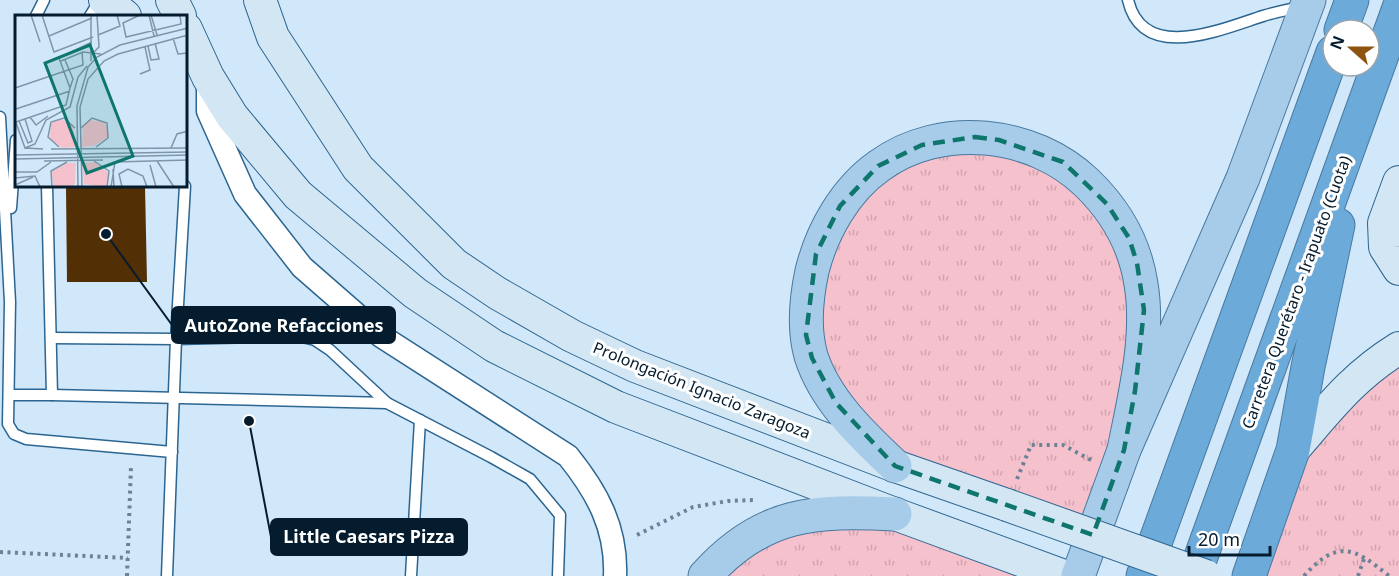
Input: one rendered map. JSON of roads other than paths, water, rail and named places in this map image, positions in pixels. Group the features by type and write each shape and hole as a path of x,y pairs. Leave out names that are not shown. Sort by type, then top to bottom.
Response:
{"highway":[{"path":"1345,18 1352,0"},
{"name":"Carretera Querétaro - Irapuato (Cuota)","path":"1194,576 1399,8"},
{"path":"1143,576 1324,78"},
{"path":"1249,576 1293,450 1360,114"}],"main road":[{"path":"103,0 124,15"},
{"path":"172,0 180,15"},
{"name":"Prolongación Ignacio Zaragoza","path":"260,0 273,37 358,168 453,264 496,293 572,336 634,366 895,466 1206,576"},
{"path":"1078,576 1124,450 1244,178 1308,3"},
{"path":"188,36 197,69 232,116 298,195 415,293 494,346 616,407 1064,576"},
{"path":"895,466 869,442 836,403 823,383 812,358 806,335 807,306 816,254 840,206 857,185 878,166 922,145 975,137 1023,145 1063,162 1107,204 1129,238 1142,286 1144,310 1139,360 1124,450"},
{"path":"1399,182 1384,223 1385,247 1399,269"},
{"path":"1293,450 1359,376 1399,348"},
{"path":"705,576 738,545 760,530 785,521 831,512 895,514"}],"street":[{"path":"197,69 208,111 245,194 302,267 381,336 568,456 589,483 605,517 613,541 614,574"}],"lane":[{"path":"36,15 44,0"},
{"path":"91,15 103,0"},
{"path":"1128,0 1137,23 1158,35 1181,38 1218,31 1308,3"},
{"path":"0,117 10,302 8,424 14,434 26,439 172,452"},
{"path":"8,248 15,154"},
{"path":"47,188 52,395"},
{"path":"167,576 176,339 185,188"},
{"path":"51,338 176,339 298,336 315,340 330,350 387,403 530,479 561,515 558,576"},
{"path":"9,395 387,403"},
{"path":"411,576 420,420"}],"place":[{"name":"AutoZone Refacciones","path":"106,234"},
{"name":"Little Caesars Pizza","path":"249,421"}]}
